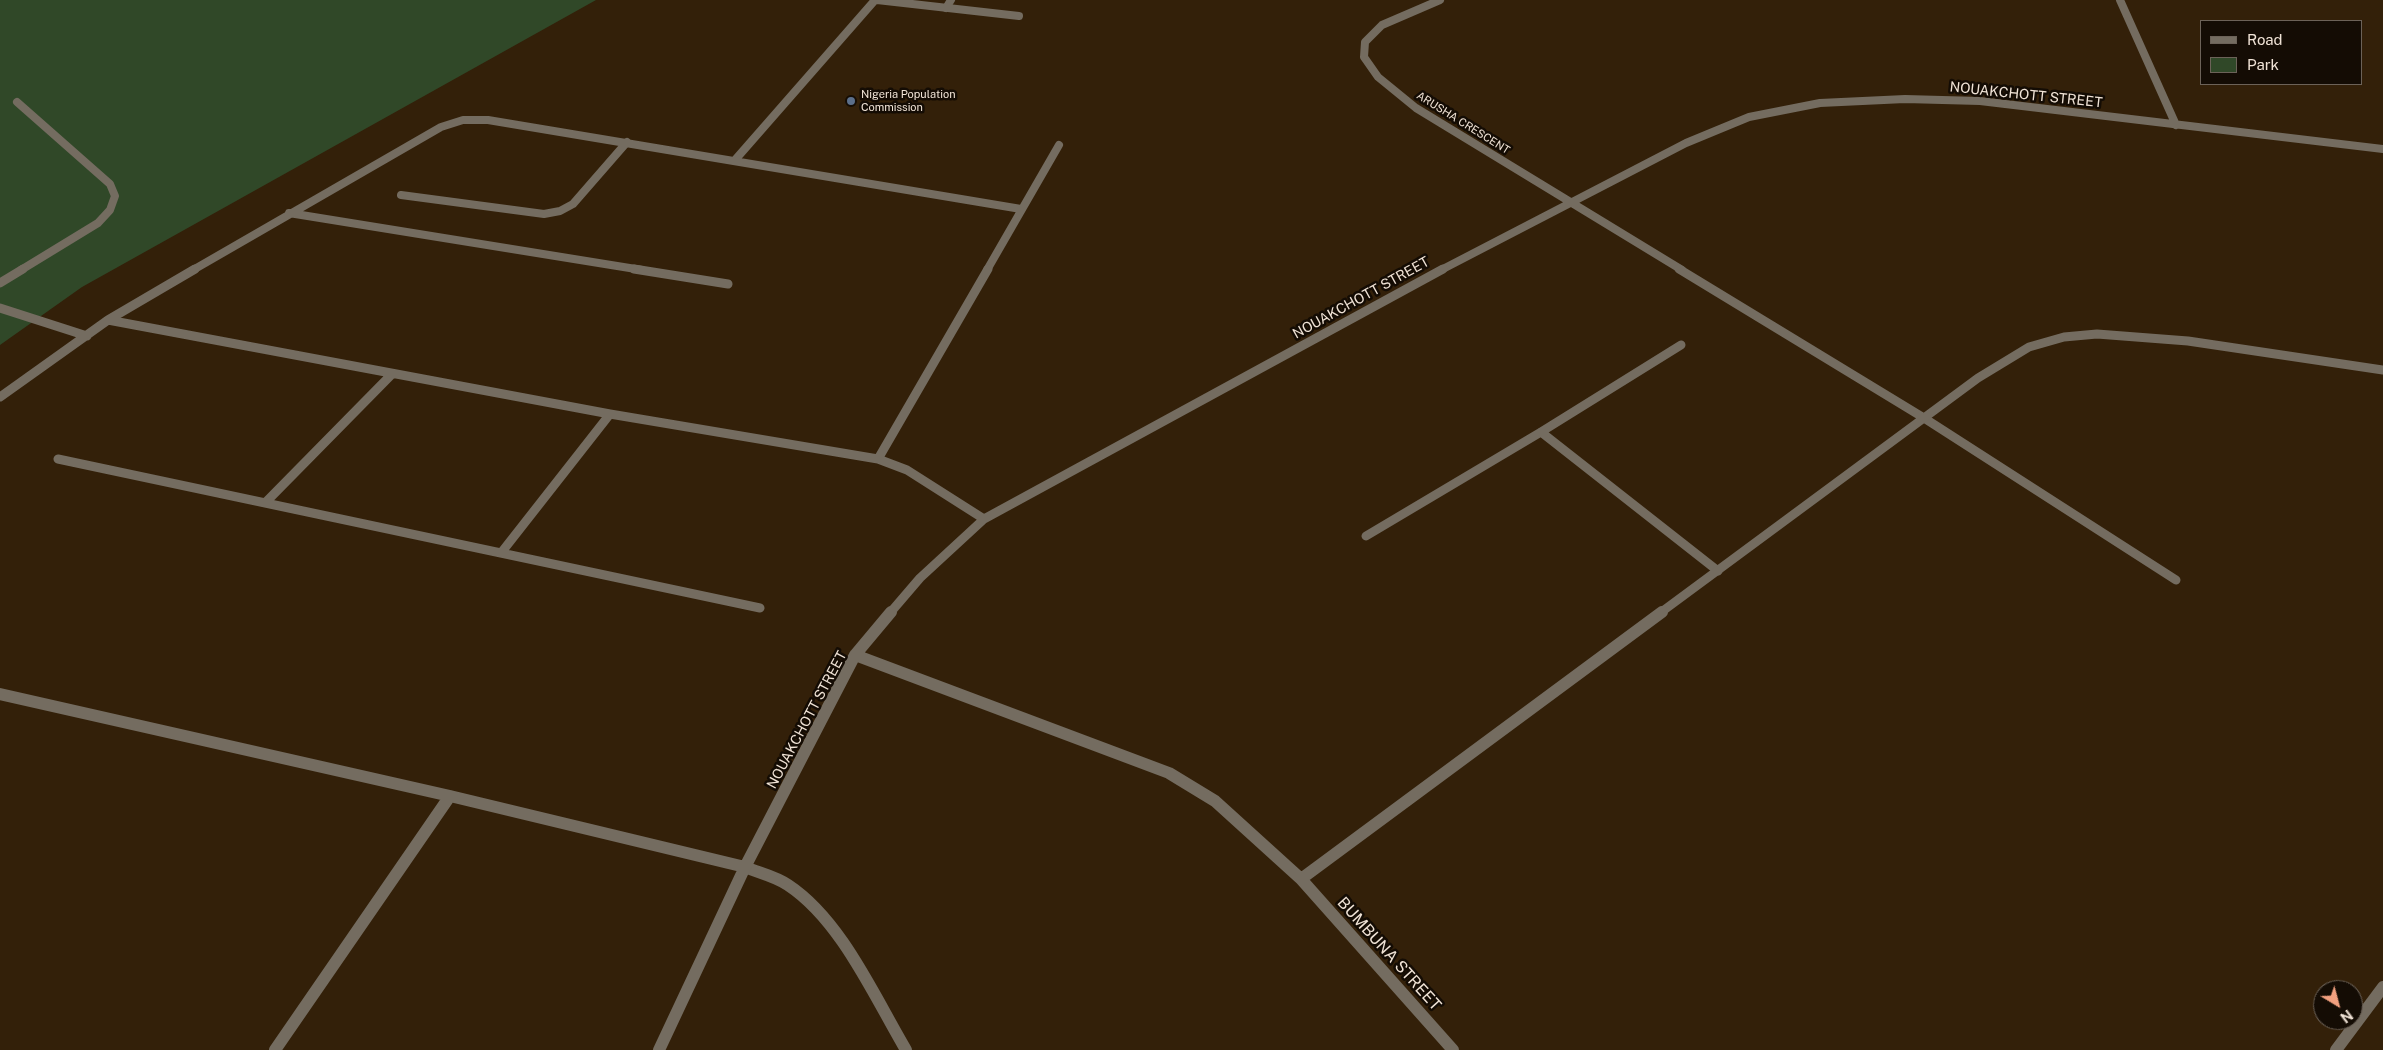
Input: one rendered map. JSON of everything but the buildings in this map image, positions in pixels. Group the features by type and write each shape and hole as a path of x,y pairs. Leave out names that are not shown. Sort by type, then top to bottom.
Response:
{"street":[{"path":"735,160 876,0 1019,16"},
{"path":"946,8 951,0"},
{"name":"ARUSHA CRESCENT","path":"1440,0 1382,26 1365,42 1364,57 1378,77 1416,108 1924,418 2176,580"},
{"path":"2120,0 2176,125"},
{"name":"NOUAKCHOTT STREET","path":"659,1050 745,867 855,655 920,578 984,519 1454,263 1686,143 1749,117 1820,103 1906,99 1980,101 2383,149"},
{"path":"0,283 98,224 110,210 115,196 110,184 17,102"},
{"path":"0,397 108,320 289,213 441,127 463,120 488,120 627,142 1021,209"},
{"path":"401,195 544,214 560,211 573,204 627,142"},
{"path":"878,459 1059,145"},
{"path":"289,213 728,284"},
{"path":"0,308 87,336"},
{"path":"108,320 610,414 878,459 907,470 984,519"},
{"path":"1301,879 1502,728 1978,378 2029,347 2064,338 2097,334 2188,341 2383,370"},
{"path":"1366,536 1541,432 1681,345"},
{"path":"265,503 392,374"},
{"path":"501,553 610,414"},
{"path":"1541,432 1718,571"},
{"path":"58,460 760,608"},
{"name":"BUMBUNA STREET","path":"855,655 1169,773 1215,801 1301,879 1453,1050"},
{"path":"0,694 450,796 745,867 790,885 816,911 843,945 906,1050"},
{"path":"274,1050 450,796"},
{"path":"2336,1050 2383,987"}],"green space":[{"path":"0,0 596,0 82,287 0,345"}],"place":[{"name":"Nigeria Population Commission","path":"851,101"}]}
